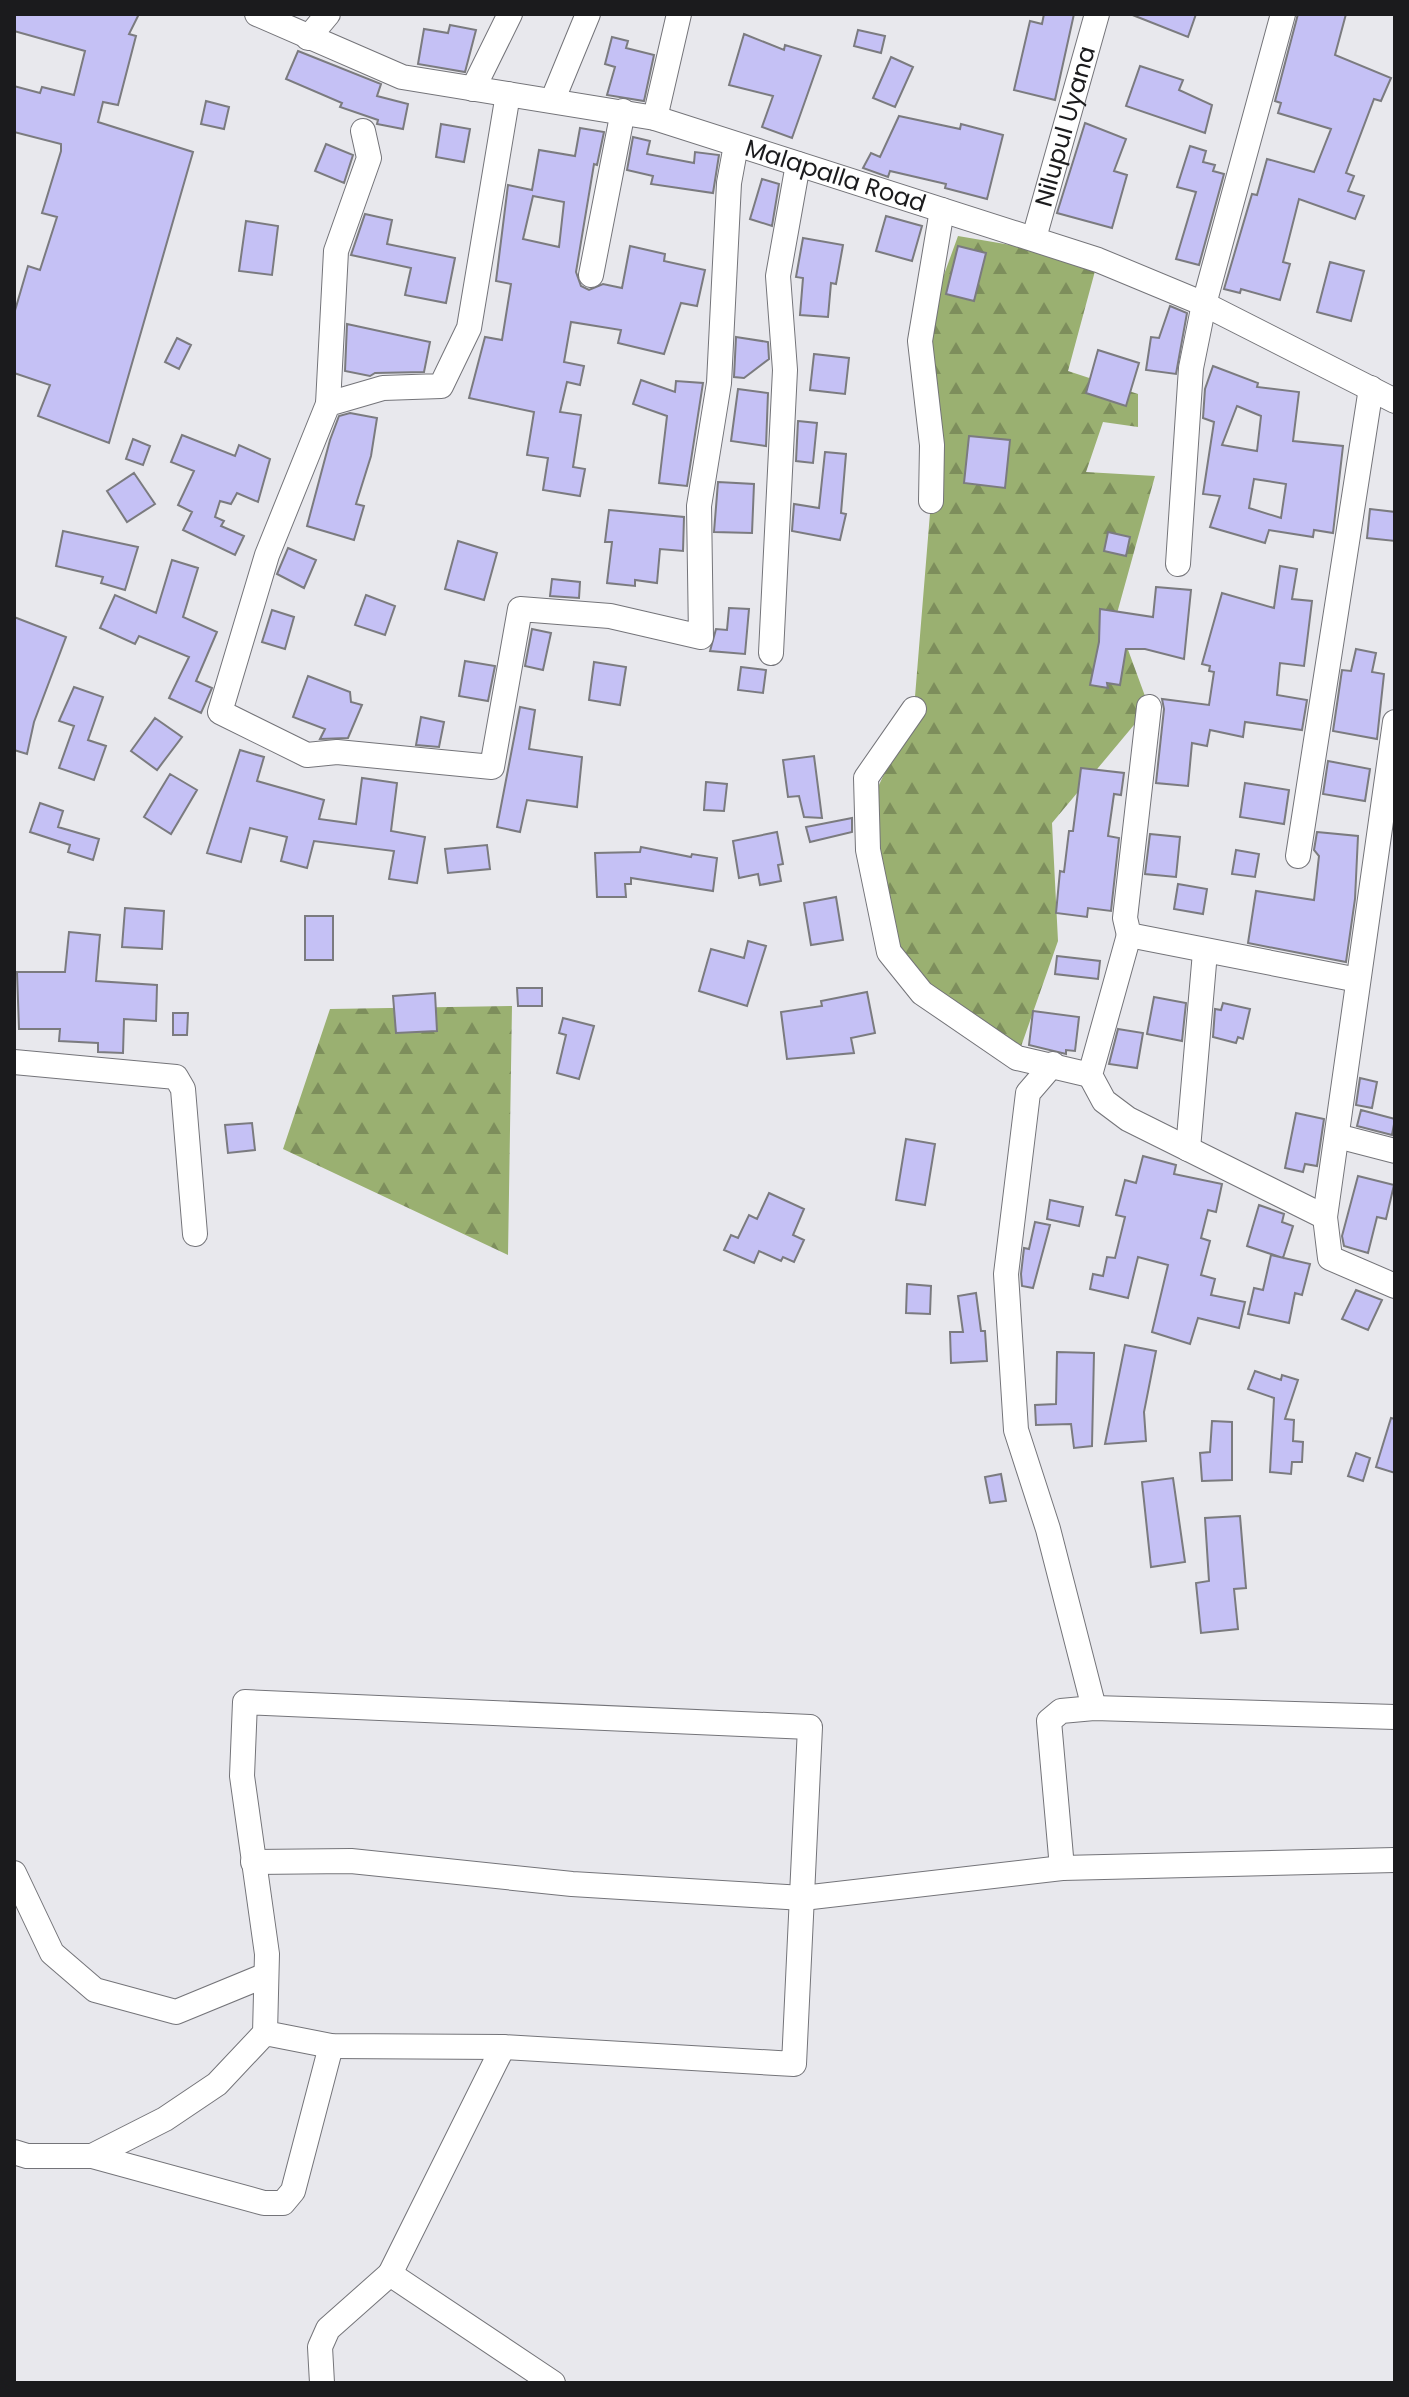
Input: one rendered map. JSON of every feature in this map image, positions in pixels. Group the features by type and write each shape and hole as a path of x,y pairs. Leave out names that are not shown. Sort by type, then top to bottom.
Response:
{"street":[{"name":"Malapalla Road","path":"257,14 402,77 553,99 655,118 1034,238 1098,260 1204,304 1395,401"},
{"path":"308,38 328,14"},
{"path":"473,89 510,14"},
{"path":"553,99 588,14"},
{"path":"655,118 679,14"},
{"name":"Nilupul Uyana","path":"1034,238 1097,14"},
{"path":"1178,564 1191,368 1204,304 1283,14"},
{"path":"328,404 383,388 441,386 469,328 508,94"},
{"path":"591,275 623,111"},
{"path":"363,131 369,158 336,251 328,404 267,555 220,712 307,755 337,752 492,767 520,609 610,616 701,637 699,506 719,383 729,183 736,145"},
{"path":"771,653 785,370 778,276 798,164"},
{"path":"931,501 932,445 920,341 942,210"},
{"path":"1298,856 1371,388"},
{"path":"1149,707 1125,918 1129,935 1090,1075 1104,1101 1128,1119 1325,1217"},
{"path":"914,709 866,778 868,850 889,952 922,993 1017,1058 1090,1075"},
{"path":"1395,722 1391,773 1325,1217 1330,1258 1395,1286"},
{"path":"1129,935 1358,980"},
{"path":"1188,1149 1205,952"},
{"path":"14,1062 176,1077 183,1089 195,1234"},
{"path":"1053,1064 1028,1093 1006,1274 1016,1430 1048,1529 1094,1708"},
{"path":"1337,1136 1395,1151"},
{"path":"92,2156 165,2119 217,2084 265,2033 267,1954 242,1776 245,1702 810,1727 794,2064 503,2047 331,2046 265,2033"},
{"path":"1062,1868 1049,1721 1061,1711 1094,1708 1395,1717"},
{"path":"253,1862 351,1861 572,1884 803,1898 1062,1868 1395,1860"},
{"path":"14,1873 52,1953 95,1990 176,2012 266,1975"},
{"path":"14,2152 27,2156 92,2156 264,2203 283,2203 293,2191 331,2046"},
{"path":"322,2383 320,2347 328,2329 390,2274 503,2047"},
{"path":"390,2274 553,2383"}],"green space":[{"path":"958,236 1098,260 1068,371 1138,394 1138,427 1103,422 1086,472 1155,476 1116,617 1149,707 1052,823 1058,941 1017,1058 889,952 867,811 914,709 931,501 920,341"},
{"path":"512,1006 508,1255 283,1149 330,1009"}],"building":[{"path":"14,14 139,14 129,34 136,36 118,105 103,102 98,122 193,152 109,443 38,416 50,385 14,373 14,314 28,266 40,270 57,217 42,213 61,144 14,132 14,86 40,93 42,87 74,95 85,51 14,31"},
{"path":"1044,14 1074,14 1055,100 1014,90 1030,21 1042,24"},
{"path":"1130,14 1196,14 1188,37"},
{"path":"1298,14 1346,14 1335,55 1391,78 1381,101 1374,99 1346,173 1354,176 1348,191 1364,196 1355,219 1299,199 1283,262 1290,264 1280,300 1241,289 1240,293 1224,289 1252,194 1257,195 1267,159 1314,172 1331,129 1278,113 1281,103 1275,101"},
{"path":"450,25 476,30 465,72 418,64 424,29 448,33"},
{"path":"858,30 885,36 881,53 854,46"},
{"path":"744,34 784,50 785,45 821,56 792,138 762,127 773,96 729,85"},
{"path":"612,37 628,41 626,48 654,55 644,101 607,95 615,67 605,64"},
{"path":"298,51 381,84 377,96 408,104 403,129 377,124 378,120 340,107 342,103 286,79"},
{"path":"891,57 913,67 895,107 873,98"},
{"path":"1140,66 1183,80 1179,90 1212,105 1205,133 1126,106"},
{"path":"206,101 229,107 224,129 201,124"},
{"path":"899,116 960,129 961,124 1003,135 987,199 945,188 946,184 890,171 888,177 863,168 871,153 880,157"},
{"path":"1085,123 1126,139 1114,171 1127,175 1112,228 1057,213"},
{"path":"441,124 470,129 464,162 436,157"},
{"path":"580,128 604,132 597,165 594,164 576,272 581,286 589,290 603,284 622,288 630,246 665,254 664,261 705,270 697,306 681,303 664,354 618,343 621,330 571,322 564,362 584,366 580,385 567,382 560,412 581,415 573,467 585,469 580,496 543,490 548,458 527,455 534,412 469,398 485,337 502,340 511,284 496,281 508,185 532,190 539,150 575,156","holes":["533,196 564,202 559,247 523,239"]},
{"path":"633,137 650,141 647,154 694,163 695,152 719,155 713,193 651,184 653,176 627,170"},
{"path":"326,144 353,155 344,183 315,171"},
{"path":"1190,146 1206,151 1203,162 1215,165 1213,171 1224,174 1199,265 1176,259 1196,192 1177,187"},
{"path":"762,179 779,184 772,226 750,219"},
{"path":"365,214 392,220 387,244 455,258 446,303 405,295 411,268 351,255"},
{"path":"886,216 922,226 912,261 876,251"},
{"path":"246,221 278,226 272,275 239,271"},
{"path":"803,238 843,245 836,284 831,283 828,317 800,315 803,278 796,277"},
{"path":"958,246 986,253 974,301 946,294"},
{"path":"1330,262 1364,271 1351,321 1317,312"},
{"path":"1170,306 1187,313 1176,374 1146,370 1151,337 1159,338"},
{"path":"347,324 430,342 424,372 375,373 370,376 345,371"},
{"path":"736,337 768,342 769,359 744,378 734,377"},
{"path":"177,338 191,345 179,369 165,362"},
{"path":"1098,350 1139,363 1126,406 1086,393"},
{"path":"814,354 849,358 845,394 810,390"},
{"path":"1213,366 1258,383 1257,387 1299,392 1293,441 1343,446 1333,533 1314,530 1313,537 1269,530 1265,543 1210,527 1220,496 1203,494 1214,422 1203,418 1205,389","holes":["1237,406 1261,416 1257,451 1222,445","1254,479 1286,484 1281,518 1249,508"]},
{"path":"641,380 675,392 676,381 703,383 687,486 659,483 667,416 633,404"},
{"path":"738,389 768,393 766,446 731,441"},
{"path":"350,413 377,418 371,456 356,504 364,506 354,540 307,526 339,416"},
{"path":"798,421 817,423 813,463 796,461"},
{"path":"182,435 235,456 239,445 270,459 258,502 237,493 231,504 220,501 215,517 224,521 221,526 244,536 235,555 183,530 192,512 178,505 194,471 171,462"},
{"path":"969,436 1010,440 1005,488 964,483"},
{"path":"133,439 150,446 143,465 126,459"},
{"path":"825,452 846,454 841,513 846,514 840,540 792,531 794,504 819,508"},
{"path":"134,473 155,504 127,522 107,491"},
{"path":"718,482 754,484 752,533 714,532"},
{"path":"1370,509 1395,512 1395,541 1367,538"},
{"path":"609,510 684,517 683,551 660,549 657,583 635,580 635,586 607,583 612,542 605,542"},
{"path":"63,531 138,547 125,590 101,583 103,577 56,566"},
{"path":"1108,532 1130,537 1126,556 1104,551"},
{"path":"458,541 497,553 484,600 445,589"},
{"path":"288,548 316,560 304,588 277,574"},
{"path":"172,560 198,568 183,617 217,632 196,681 212,688 201,713 169,698 189,657 139,636 135,644 100,628 115,595 156,613"},
{"path":"1280,566 1297,569 1292,599 1312,601 1304,666 1280,663 1277,695 1307,700 1302,730 1245,722 1243,737 1210,730 1207,746 1192,743 1188,786 1156,783 1164,709 1162,699 1209,705 1214,672 1209,671 1210,666 1202,664 1222,593 1274,608"},
{"path":"552,579 580,582 579,598 550,596"},
{"path":"1156,587 1191,590 1184,659 1145,649 1126,649 1120,685 1107,683 1108,688 1090,685 1099,642 1100,609 1153,617"},
{"path":"366,595 395,606 385,635 355,625"},
{"path":"729,608 749,609 745,654 710,651 716,629 727,630"},
{"path":"272,610 294,617 285,649 262,642"},
{"path":"14,617 66,637 34,722 27,754 14,750"},
{"path":"532,629 551,633 543,670 525,666"},
{"path":"1356,649 1376,653 1372,672 1384,674 1377,739 1333,731 1342,670 1351,671"},
{"path":"465,661 495,666 488,701 459,696"},
{"path":"594,662 626,667 620,705 589,700"},
{"path":"741,667 766,670 763,693 738,690"},
{"path":"308,676 350,692 351,702 362,705 348,738 320,739 325,729 293,717"},
{"path":"74,687 103,697 88,740 106,746 94,780 59,768 74,726 59,721"},
{"path":"520,707 535,710 529,749 582,757 577,807 527,800 520,832 497,827"},
{"path":"421,717 444,722 439,747 416,745"},
{"path":"155,718 182,737 157,770 131,751"},
{"path":"240,750 264,757 257,781 324,800 319,819 356,824 362,778 397,783 391,831 425,837 417,883 389,879 394,851 314,841 307,868 281,861 287,837 250,828 241,862 207,853"},
{"path":"814,756 822,818 804,817 799,796 788,797 783,760"},
{"path":"1328,761 1370,769 1365,801 1323,794"},
{"path":"1081,768 1124,773 1121,795 1114,794 1108,836 1119,838 1111,911 1088,908 1087,917 1056,913 1060,871 1064,872 1069,831 1073,831"},
{"path":"170,774 197,790 171,834 144,817"},
{"path":"706,782 727,784 724,811 704,810"},
{"path":"1245,783 1289,790 1284,824 1240,817"},
{"path":"40,803 63,811 58,827 99,839 93,860 68,852 70,845 30,832"},
{"path":"852,818 852,832 810,842 806,827"},
{"path":"777,832 783,864 778,865 781,881 760,885 758,874 739,878 733,841"},
{"path":"1317,832 1358,836 1355,899 1346,962 1248,943 1256,891 1314,900 1319,856 1314,850"},
{"path":"1150,834 1180,837 1176,877 1145,874"},
{"path":"487,845 490,869 448,873 445,849"},
{"path":"641,847 691,857 692,854 717,858 713,891 631,878 631,884 625,884 626,897 597,897 595,853 640,852"},
{"path":"1236,850 1259,854 1255,877 1232,874"},
{"path":"1178,884 1207,889 1203,914 1174,909"},
{"path":"836,897 843,940 811,945 804,903"},
{"path":"125,908 164,911 162,949 122,947"},
{"path":"305,916 333,916 333,960 305,960"},
{"path":"69,932 100,935 96,981 157,985 156,1021 124,1019 123,1053 98,1052 98,1043 59,1041 60,1029 19,1029 17,972 65,972"},
{"path":"748,941 766,946 747,1006 699,991 711,949 744,958"},
{"path":"1057,956 1100,961 1098,979 1055,974"},
{"path":"517,988 542,988 542,1006 518,1006"},
{"path":"867,992 875,1033 851,1038 854,1053 787,1059 781,1012 822,1006 821,1001"},
{"path":"435,993 437,1031 396,1033 393,996"},
{"path":"1154,997 1186,1003 1182,1041 1147,1034"},
{"path":"1223,1003 1250,1009 1243,1039 1238,1037 1236,1043 1213,1037 1215,1009 1221,1010"},
{"path":"1033,1011 1079,1017 1075,1051 1066,1050 1066,1054 1029,1045"},
{"path":"173,1013 188,1013 187,1035 173,1035"},
{"path":"563,1018 594,1026 579,1079 557,1073 566,1035 559,1033"},
{"path":"1118,1029 1143,1033 1137,1068 1109,1064"},
{"path":"1360,1078 1377,1082 1372,1108 1356,1105"},
{"path":"1361,1110 1395,1119 1392,1135 1357,1126"},
{"path":"1296,1113 1324,1119 1317,1166 1305,1164 1303,1172 1285,1168"},
{"path":"252,1123 255,1150 228,1153 225,1125"},
{"path":"906,1139 935,1144 925,1205 896,1200"},
{"path":"1143,1156 1176,1165 1174,1174 1222,1184 1216,1212 1208,1210 1201,1238 1210,1241 1201,1275 1215,1279 1211,1295 1245,1302 1239,1328 1198,1318 1190,1344 1152,1332 1168,1265 1138,1257 1128,1298 1090,1289 1093,1274 1103,1276 1107,1257 1115,1258 1125,1217 1116,1215 1125,1180 1136,1183"},
{"path":"1358,1176 1394,1185 1386,1219 1377,1217 1368,1253 1344,1246 1342,1236"},
{"path":"769,1193 804,1209 793,1235 804,1240 794,1262 783,1257 781,1261 759,1251 754,1263 724,1250 731,1235 738,1238 749,1215 757,1219"},
{"path":"1050,1200 1083,1207 1079,1226 1047,1219"},
{"path":"1259,1205 1284,1214 1282,1222 1293,1226 1283,1258 1247,1246"},
{"path":"1035,1222 1050,1225 1033,1288 1022,1286 1021,1274 1024,1248 1029,1249"},
{"path":"1271,1255 1310,1264 1302,1295 1295,1293 1289,1323 1248,1314 1254,1288 1263,1290"},
{"path":"907,1284 931,1286 930,1314 906,1313"},
{"path":"1356,1290 1382,1300 1368,1330 1342,1319"},
{"path":"976,1293 981,1331 985,1331 987,1361 951,1363 950,1332 963,1332 958,1296"},
{"path":"1125,1345 1156,1351 1144,1412 1146,1441 1105,1444"},
{"path":"1057,1352 1094,1353 1092,1446 1074,1448 1071,1424 1036,1425 1035,1405 1056,1404"},
{"path":"1255,1371 1281,1380 1282,1375 1298,1380 1285,1419 1294,1420 1293,1441 1303,1442 1302,1462 1292,1462 1291,1474 1270,1472 1274,1398 1248,1389"},
{"path":"1391,1418 1395,1419 1395,1473 1376,1467"},
{"path":"1212,1421 1232,1422 1232,1480 1202,1481 1200,1453 1210,1452"},
{"path":"1356,1453 1370,1458 1363,1481 1348,1476"},
{"path":"1001,1474 1006,1501 990,1503 985,1477"},
{"path":"1173,1478 1185,1562 1151,1567 1142,1482"},
{"path":"1240,1516 1246,1588 1234,1589 1238,1629 1201,1633 1196,1583 1209,1581 1205,1518"}]}
